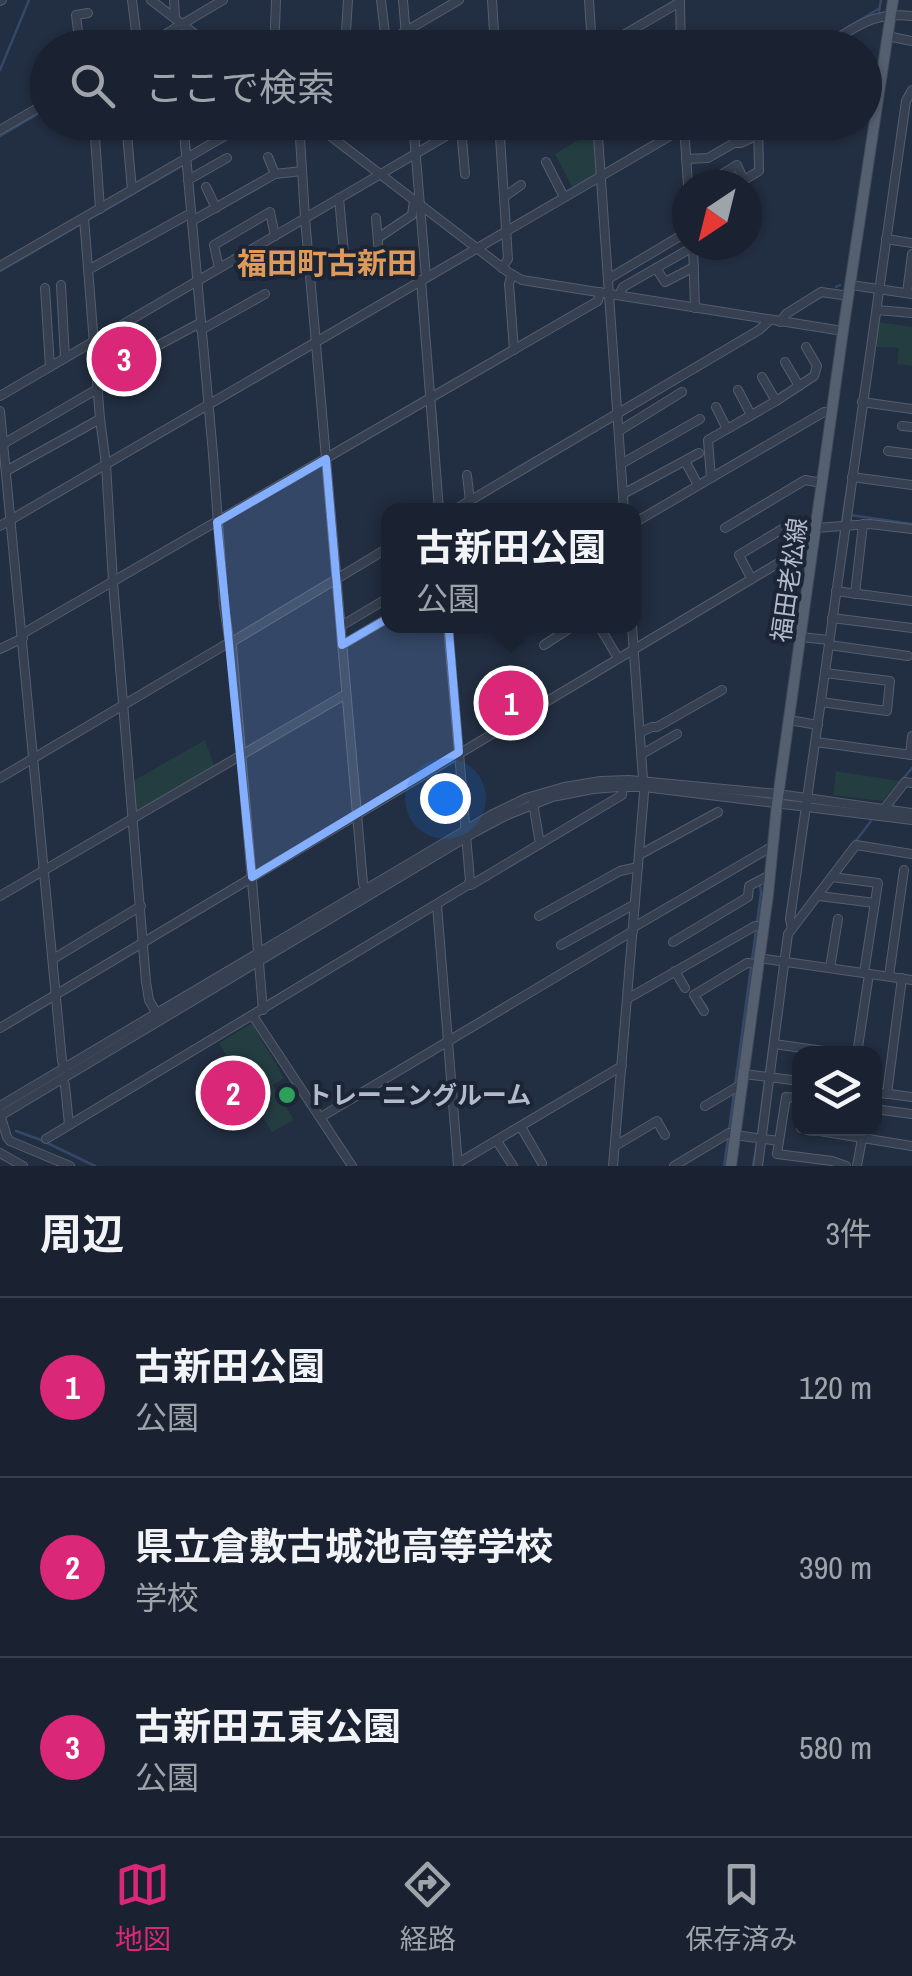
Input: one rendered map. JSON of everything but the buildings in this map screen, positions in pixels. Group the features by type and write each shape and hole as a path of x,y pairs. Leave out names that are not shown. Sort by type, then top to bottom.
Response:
{"main road":[{"name":"福田老松線","path":"882,70 892,0"},
{"name":"福田老松線","path":"731,1166 759,925 770,875 777,799 872,140"}],"street":[{"path":"132,0 137,30"},
{"path":"151,0 188,30"},
{"path":"174,0 178,30"},
{"path":"167,30 223,0"},
{"path":"274,28 276,0"},
{"path":"346,30 348,0"},
{"path":"380,0 381,30"},
{"path":"403,0 406,30"},
{"path":"408,30 458,0"},
{"path":"492,0 494,30"},
{"path":"589,0 591,30"},
{"path":"631,30 680,1 681,30"},
{"path":"78,30 76,15 88,13"},
{"path":"854,30 890,13 912,16"},
{"path":"887,36 912,40"},
{"path":"758,1166 767,1076 862,402 906,101 912,90"},
{"path":"0,130 30,112"},
{"path":"95,140 100,209"},
{"path":"128,140 132,190"},
{"path":"185,140 224,606 231,644 259,958 258,1014 352,1166"},
{"path":"0,266 220,140"},
{"path":"300,140 366,890"},
{"path":"336,140 522,280 842,331"},
{"path":"415,140 439,503"},
{"path":"0,396 440,140"},
{"path":"461,140 465,174"},
{"path":"500,140 508,259 502,268"},
{"path":"598,140 624,503"},
{"path":"7,522 659,140"},
{"path":"685,140 687,170"},
{"path":"686,159 708,158 747,140"},
{"path":"758,140 759,170"},
{"path":"268,157 274,174"},
{"path":"190,179 227,158"},
{"path":"546,162 564,196"},
{"path":"88,270 216,208 274,174 302,171"},
{"path":"504,196 522,185"},
{"path":"206,188 216,208"},
{"path":"339,200 346,274"},
{"path":"378,238 412,215 416,202"},
{"path":"219,268 214,245 270,212 275,236"},
{"path":"376,218 379,255"},
{"path":"84,221 143,945 149,1000 156,1014"},
{"path":"886,240 912,244"},
{"path":"608,278 672,241"},
{"path":"265,273 308,250"},
{"path":"466,503 822,292 880,290 909,294 912,254"},
{"path":"0,650 672,258"},
{"path":"694,260 695,308"},
{"path":"656,268 665,282 694,267"},
{"path":"512,274 509,284 514,350"},
{"path":"61,285 65,358"},
{"path":"45,288 50,366"},
{"path":"3,444 152,358 158,346 264,294"},
{"path":"877,310 912,314"},
{"path":"710,478 708,440 814,376 817,366 806,347"},
{"path":"786,362 799,386"},
{"path":"762,377 776,402"},
{"path":"738,390 752,415"},
{"path":"619,431 682,392"},
{"path":"862,402 912,409"},
{"path":"716,407 727,429"},
{"path":"0,411 7,522 65,1068"},
{"path":"641,519 824,412 832,413"},
{"path":"6,471 100,419"},
{"path":"622,464 700,419"},
{"path":"888,451 912,454"},
{"path":"623,494 699,453"},
{"path":"685,461 698,486"},
{"path":"467,475 470,501"},
{"path":"852,477 912,485"},
{"path":"725,528 804,480 822,482"},
{"path":"752,578 739,555 788,524"},
{"path":"855,594 863,524"},
{"path":"816,528 863,524 912,529"},
{"path":"0,1028 632,649 814,545"},
{"path":"0,778 381,553"},
{"path":"836,591 912,601"},
{"path":"341,626 381,602"},
{"path":"832,618 912,629 910,640"},
{"path":"342,645 381,622"},
{"path":"449,633 469,885"},
{"path":"544,644 562,633"},
{"path":"603,633 618,658"},
{"path":"614,1166 643,783 632,633"},
{"path":"801,636 908,656"},
{"path":"821,702 887,711 890,681 825,674"},
{"path":"641,732 722,690"},
{"path":"0,896 346,694"},
{"path":"789,720 818,725"},
{"path":"642,754 677,734"},
{"path":"816,742 911,755 912,736"},
{"path":"70,1166 46,1162 3,1139 0,1116 507,807 547,792 601,781 912,816"},
{"path":"881,812 905,782 912,783"},
{"path":"0,1106 259,958 366,890 465,834 534,803 572,792 643,783"},
{"path":"46,1139 622,795 622,787"},
{"path":"534,803 540,844"},
{"path":"639,855 718,812"},
{"path":"791,926 856,845 912,854"},
{"path":"321,1117 772,846"},
{"path":"540,916 620,871 636,868"},
{"path":"890,976 904,870"},
{"path":"673,942 748,897 750,886 770,875"},
{"path":"832,877 878,882 858,1046"},
{"path":"818,896 875,903"},
{"path":"437,905 459,1163 620,1067"},
{"path":"561,945 633,905"},
{"path":"53,959 141,906"},
{"path":"830,968 838,919"},
{"path":"627,998 759,925"},
{"path":"586,931 597,952"},
{"path":"704,1011 694,996 755,962 784,962 907,979 887,1094"},
{"path":"675,971 684,988"},
{"path":"774,1044 792,1047"},
{"path":"705,1106 739,1084 767,1076 792,1080"},
{"path":"62,1079 69,1125"},
{"path":"882,1093 912,1098"},
{"path":"792,1097 786,1096 777,1154 844,1166"},
{"path":"882,1110 912,1114"},
{"path":"615,1146 657,1121 665,1135"},
{"path":"521,1126 542,1162"},
{"path":"781,1126 792,1127"},
{"path":"674,1166 732,1134 779,1141"},
{"path":"858,1166 863,1136"},
{"path":"874,1136 912,1146"},
{"path":"497,1142 513,1166"},
{"path":"1,1155 23,1166"}],"highlighted area":[{"path":"326,459 342,645 445,585 459,752 252,877 217,522"}],"green space":[{"path":"578,140 594,140 596,174 572,187 555,154"},
{"path":"878,322 912,327 912,366 897,364 899,348 874,344"},
{"path":"205,740 214,766 136,813 133,781"},
{"path":"836,771 899,781 883,801 833,795"},
{"path":"252,1023 284,1078 273,1085 294,1120 272,1132 219,1043"}],"waterway":[{"path":"0,70 29,0"},
{"path":"879,11 881,0"},
{"path":"843,30 880,8"},
{"path":"0,136 30,118"},
{"path":"189,140 190,154"},
{"path":"421,155 446,140"},
{"path":"628,156 655,140"},
{"path":"88,220 185,164"},
{"path":"0,271 81,224"},
{"path":"836,287 840,285"},
{"path":"872,315 875,293"},
{"path":"809,304 821,297"},
{"path":"431,362 438,444"},
{"path":"212,406 214,422"},
{"path":"842,522 850,471"},
{"path":"473,503 494,491"},
{"path":"850,515 912,524"},
{"path":"838,555 841,531"},
{"path":"227,594 229,611"},
{"path":"453,633 453,639"},
{"path":"902,780 912,768"},
{"path":"855,842 871,821"},
{"path":"757,922 760,885"},
{"path":"735,1085 756,930"},
{"path":"0,1032 55,1000"},
{"path":"758,1135 773,1019"},
{"path":"729,1130 734,1093"},
{"path":"16,1131 95,1166"},
{"path":"724,1166 728,1138"},
{"path":"753,1166 757,1143"}],"place":[{"name":"古新田五東公園","path":"124,359"},
{"name":"古新田公園","path":"511,703"},
{"name":"県立倉敷古城池高等学校","path":"233,1093"},
{"name":"トレーニングルーム","path":"287,1095"}],"district":[{"name":"福田町古新田","path":"327,264"}]}
